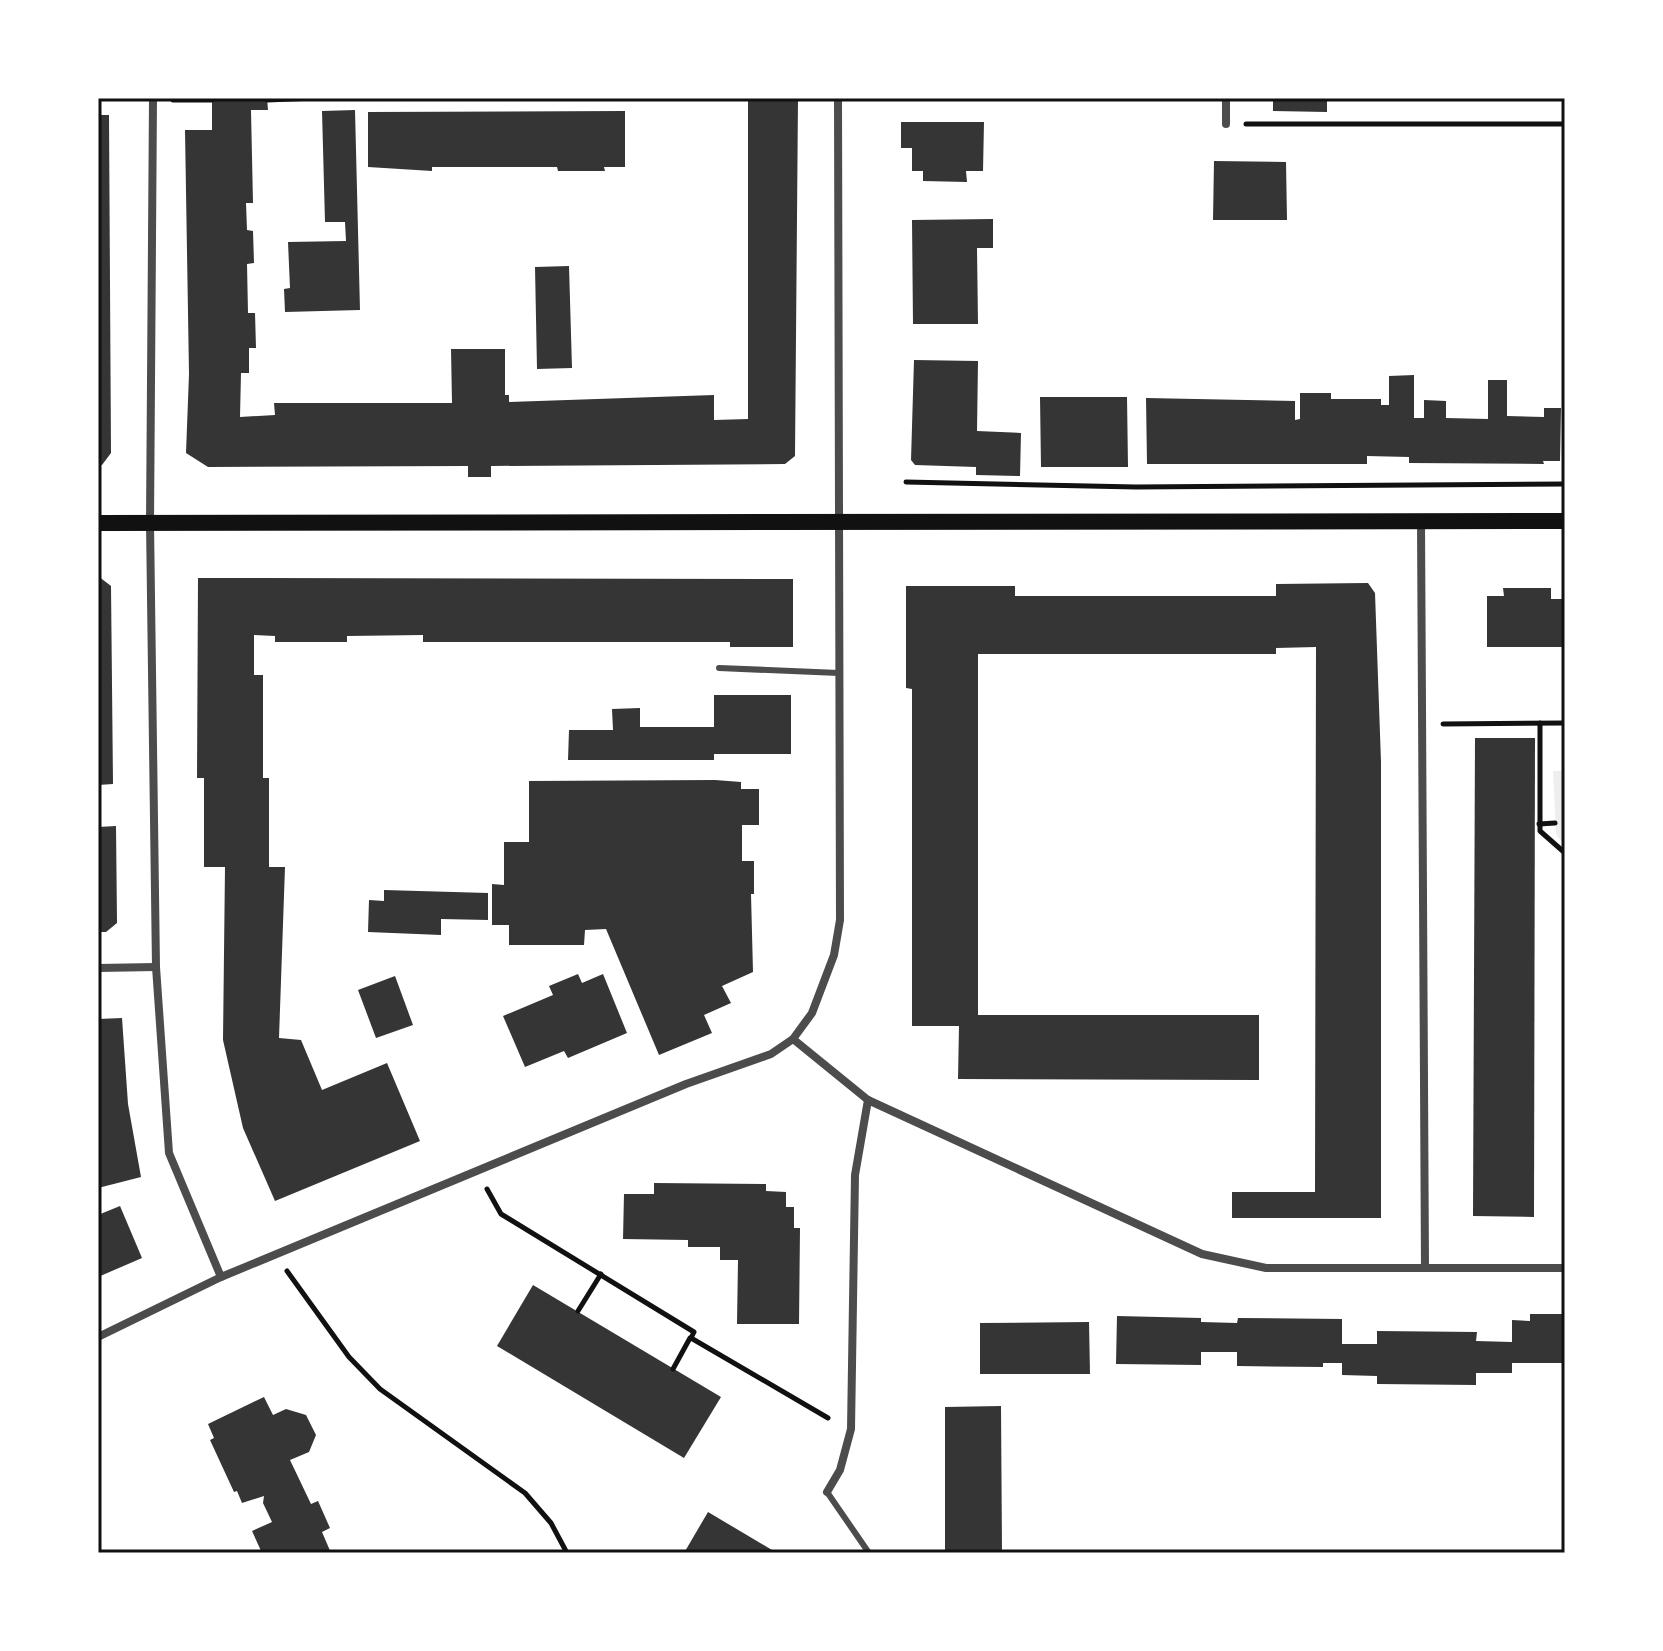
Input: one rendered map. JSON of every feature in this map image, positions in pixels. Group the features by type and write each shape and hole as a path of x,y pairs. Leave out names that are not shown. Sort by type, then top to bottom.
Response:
{"main road":[{"path":"98,523 1565,521"}],"street":[{"path":"98,1337 221,1277 686,1084 742,1066 793,1039 812,1013 823,988 840,920 838,98"},
{"path":"1226,98 1226,124"},
{"path":"153,99 150,523 156,967 169,1153 221,1277"},
{"path":"1421,522 1425,1268"},
{"path":"98,968 156,967"},
{"path":"793,1039 868,1100 1202,1254 1266,1268 1565,1268"},
{"path":"827,1492 840,1470 851,1429 855,1175 868,1100"}],"lane":[{"path":"719,668 839,673"},
{"path":"827,1492 869,1553"}],"path":[{"path":"267,100 315,98"},
{"path":"153,99 212,100"},
{"path":"1226,124 1565,124"},
{"path":"906,482 1136,487 1565,484"},
{"path":"1540,723 1540,831 1565,853"},
{"path":"1422,724 1565,723"},
{"path":"1539,824 1555,823"},
{"path":"501,1214 694,1332 673,1369"},
{"path":"272,1256 301,1286 349,1357 380,1389 525,1493 551,1523 567,1553"},
{"path":"578,1311 601,1274"},
{"path":"691,1338 806,1408"}],"shaded area":[{"path":"1553,771 1565,771 1565,846 1556,834"}],"building":[{"path":"212,98 267,98 268,110 251,110 253,203 246,203 247,230 253,231 254,263 247,264 248,313 255,313 256,348 249,348 249,373 241,373 240,417 275,415 274,403 452,403 451,349 505,349 505,395 509,395 509,402 714,395 714,420 748,419 748,98 798,98 795,456 785,464 491,466 491,477 468,477 468,466 208,467 186,453 189,374 185,130 212,130"},
{"path":"1273,98 1327,98 1327,112 1273,111"},
{"path":"355,110 360,310 285,312 284,289 290,288 288,242 346,241 345,222 325,222 322,111"},
{"path":"625,111 625,167 604,167 605,171 558,171 557,167 432,167 432,171 368,167 368,112"},
{"path":"98,115 109,115 111,453 102,465 98,465"},
{"path":"901,122 984,122 983,171 966,171 967,182 923,181 923,171 912,171 912,148 901,148"},
{"path":"1214,161 1286,162 1287,220 1213,220"},
{"path":"993,219 993,248 977,248 978,324 913,324 912,220"},
{"path":"569,266 572,368 537,369 535,267"},
{"path":"914,360 978,361 977,431 1021,433 1020,476 976,475 976,467 915,465 911,460"},
{"path":"1414,375 1414,418 1424,418 1424,400 1446,401 1446,418 1488,419 1488,380 1507,380 1507,416 1544,417 1544,408 1561,408 1560,461 1543,461 1544,464 1409,463 1409,457 1367,456 1367,464 1147,464 1146,398 1295,401 1295,420 1300,419 1300,393 1331,393 1331,399 1381,399 1381,405 1389,405 1389,376"},
{"path":"1040,397 1127,397 1128,467 1041,467"},
{"path":"98,576 111,586 113,784 98,785"},
{"path":"198,578 793,579 793,647 730,647 730,642 423,642 423,635 347,636 347,642 275,642 275,636 254,635 254,675 263,675 263,778 269,778 269,867 285,867 279,1038 301,1040 322,1090 387,1063 420,1141 275,1201 243,1128 223,1040 225,867 204,867 204,778 197,778"},
{"path":"1368,583 1375,593 1381,762 1381,1218 1232,1218 1232,1192 1315,1192 1316,647 1276,648 1276,654 978,654 978,1015 1259,1015 1259,1080 958,1079 959,1026 912,1026 912,689 906,688 906,586 1015,586 1015,596 1276,596 1276,584"},
{"path":"1503,588 1551,588 1551,599 1565,599 1565,647 1487,647 1487,596 1504,596"},
{"path":"714,695 791,695 791,754 714,754 714,760 568,760 569,730 613,730 612,709 640,708 640,727 714,727"},
{"path":"1475,738 1535,738 1534,1217 1473,1216"},
{"path":"529,781 741,782 741,789 759,789 759,825 742,825 742,861 754,861 754,894 751,894 753,972 722,986 731,1003 704,1015 712,1033 659,1055 606,929 585,930 584,945 509,945 509,925 492,925 492,884 504,885 504,842 529,842"},
{"path":"116,826 117,923 106,932 98,932 98,827"},
{"path":"384,890 488,893 488,920 441,919 441,935 368,932 369,900 384,901"},
{"path":"578,974 582,983 603,974 627,1033 568,1058 564,1051 525,1067 503,1016 553,995 549,986"},
{"path":"395,976 413,1025 376,1038 358,990"},
{"path":"122,1018 128,1104 141,1177 98,1188 98,1019"},
{"path":"654,1183 766,1184 766,1191 786,1192 786,1207 794,1207 794,1228 800,1228 799,1324 737,1324 738,1260 720,1260 720,1247 688,1247 688,1240 623,1239 624,1194 654,1194"},
{"path":"120,1206 142,1258 98,1277 98,1215"},
{"path":"533,1285 721,1397 684,1458 497,1346"},
{"path":"1530,1314 1565,1314 1565,1363 1512,1363 1512,1373 1476,1373 1476,1385 1377,1384 1377,1376 1342,1375 1342,1363 1323,1363 1323,1367 1237,1366 1237,1352 1201,1352 1201,1365 1116,1364 1117,1316 1201,1318 1201,1322 1237,1323 1238,1318 1342,1319 1342,1344 1377,1344 1377,1331 1477,1332 1476,1341 1512,1342 1512,1320 1530,1321"},
{"path":"1089,1322 1090,1374 980,1374 980,1323"},
{"path":"264,1397 273,1415 286,1409 306,1415 316,1435 309,1452 290,1460 311,1504 318,1501 330,1528 322,1532 331,1553 262,1553 252,1531 272,1522 263,1503 264,1496 242,1503 210,1440 214,1438 208,1424"},
{"path":"1001,1406 1002,1553 945,1552 945,1407"},
{"path":"708,1512 777,1553 684,1553"}]}
